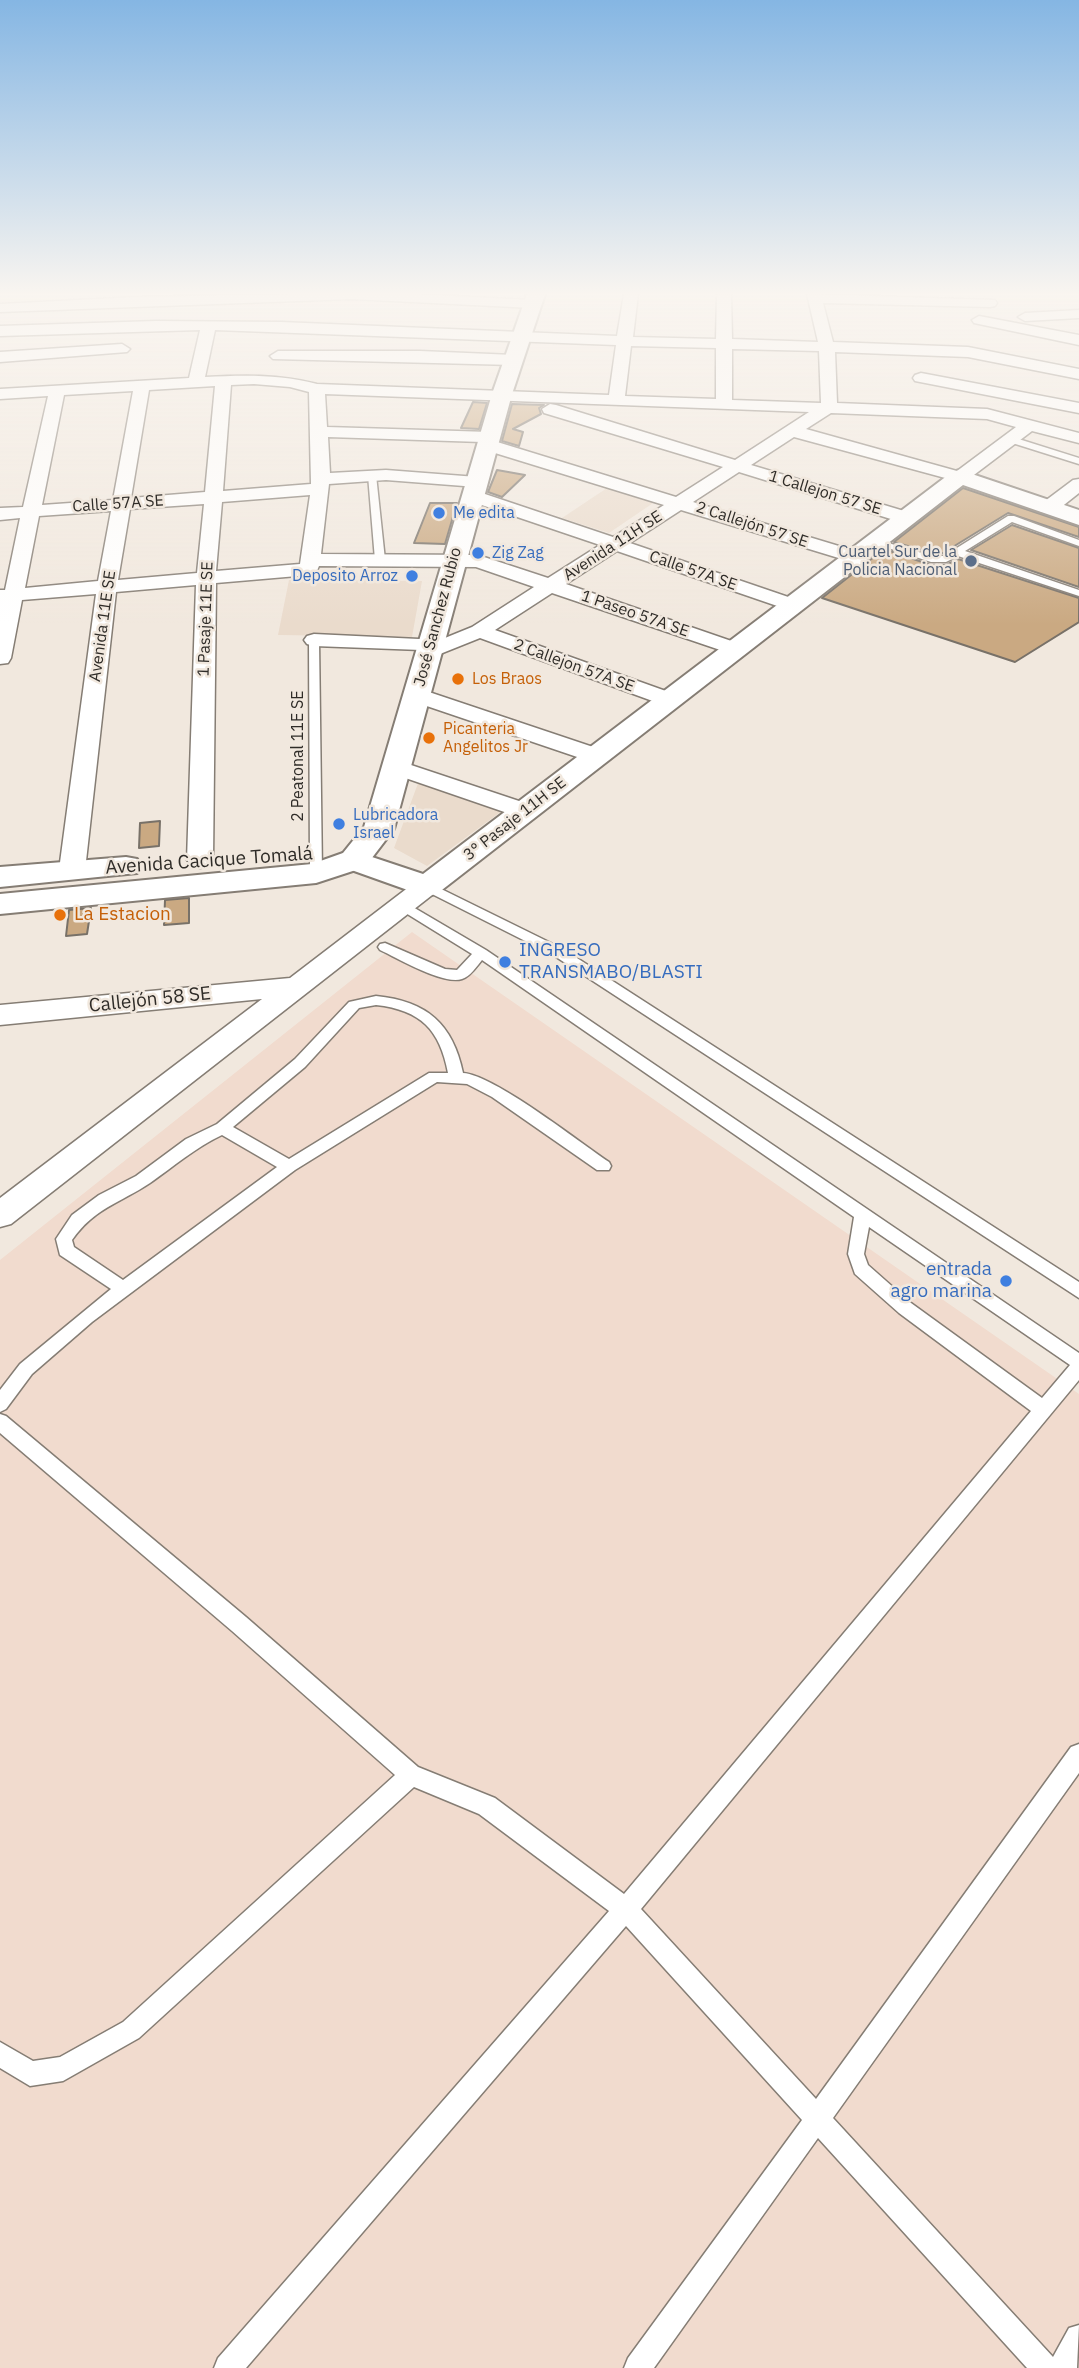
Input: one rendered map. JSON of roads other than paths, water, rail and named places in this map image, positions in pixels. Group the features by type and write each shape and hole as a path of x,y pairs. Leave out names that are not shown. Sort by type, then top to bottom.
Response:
{"main road":[{"name":"José Sanchez Rubio","path":"354,860 379,829 499,405"},
{"path":"960,477 1079,519"},
{"name":"3° Pasaje 11H SE","path":"427,886 960,477"},
{"name":"Avenida Cacique Tomalá","path":"0,877 200,860 354,860"},
{"path":"354,860 427,886"},
{"name":"Avenida Cacique Tomalá","path":"0,904 315,862"}],"street":[{"path":"0,658 7,595 31,511 54,405"},
{"name":"Avenida 11E SE","path":"72,870 107,586 139,405"},
{"name":"1 Pasaje 11E SE","path":"200,860 206,579 222,405"},
{"path":"310,565 320,484 318,405"},
{"name":"1 Callejon 57 SE","path":"537,405 907,518"},
{"path":"742,405 987,414 1072,436 1079,417"},
{"path":"892,410 897,405"},
{"path":"1061,405 1079,408"},
{"name":"Avenida 11H SE","path":"431,648 479,631 829,407"},
{"name":"3° Pasaje 11H SE","path":"960,477 1030,424"},
{"path":"793,430 960,477"},
{"name":"2 Callejón 57 SE","path":"319,432 489,441 681,502 865,550"},
{"name":"Calle 57A SE","path":"0,514 213,497 372,475 475,489 615,545 793,605"},
{"path":"1048,508 1079,484"},
{"name":"1 Paseo 57A SE","path":"7,595 206,579 310,565 380,560 478,561 736,649"},
{"name":"2 Callejon 57A SE","path":"479,631 670,700"},
{"path":"314,640 431,648"},
{"path":"417,695 597,756"},
{"path":"396,767 525,811"},
{"name":"3° Pasaje 11H SE","path":"0,1215 427,886"},
{"name":"Callejón 58 SE","path":"1,1016 300,986"}],"lane":[{"path":"1009,439 1079,461"},
{"path":"372,475 380,560"},
{"path":"865,550 946,559 1011,518 1079,543"},
{"path":"957,552 1079,593"},
{"name":"2 Peatonal 11E SE","path":"314,640 315,862"},
{"path":"427,886 558,952 1079,1291"},
{"path":"228,2368 626,1909 1079,1365 863,1213 481,953 401,904"},
{"path":"385,947 452,975 460,975 481,953"},
{"path":"122,1289 66,1250 64,1239 78,1219 105,1199 142,1180 191,1143 222,1128 300,1063 354,1005 365,1000 386,1000 412,1011 440,1030 449,1047 456,1076"},
{"path":"0,1404 26,1369 122,1289 289,1166 434,1077 456,1076 469,1079 497,1093 603,1166"},
{"path":"222,1128 289,1166"},
{"path":"863,1213 856,1254 862,1269 905,1308 1044,1410"},
{"path":"0,1422 239,1624 411,1775 487,1806 626,1909 1045,2368"},
{"path":"638,2368 1079,1755"},
{"path":"0,2054 30,2074 63,2069 131,2030 411,1775"},
{"path":"1062,2368 1079,2338"}],"place":[{"name":"Me edita","path":"439,513"},
{"name":"Zig Zag","path":"478,553"},
{"name":"Cuartel Sur de la Policia Nacional","path":"971,561"},
{"name":"Deposito Arroz","path":"412,576"},
{"name":"Los Braos","path":"458,679"},
{"name":"Picanteria Angelitos Jr","path":"429,738"},
{"name":"Lubricadora Israel","path":"339,824"},
{"name":"La Estacion","path":"60,915"},
{"name":"INGRESO TRANSMABO/BLASTI","path":"505,962"},
{"name":"entrada agro marina","path":"1006,1281"}]}
